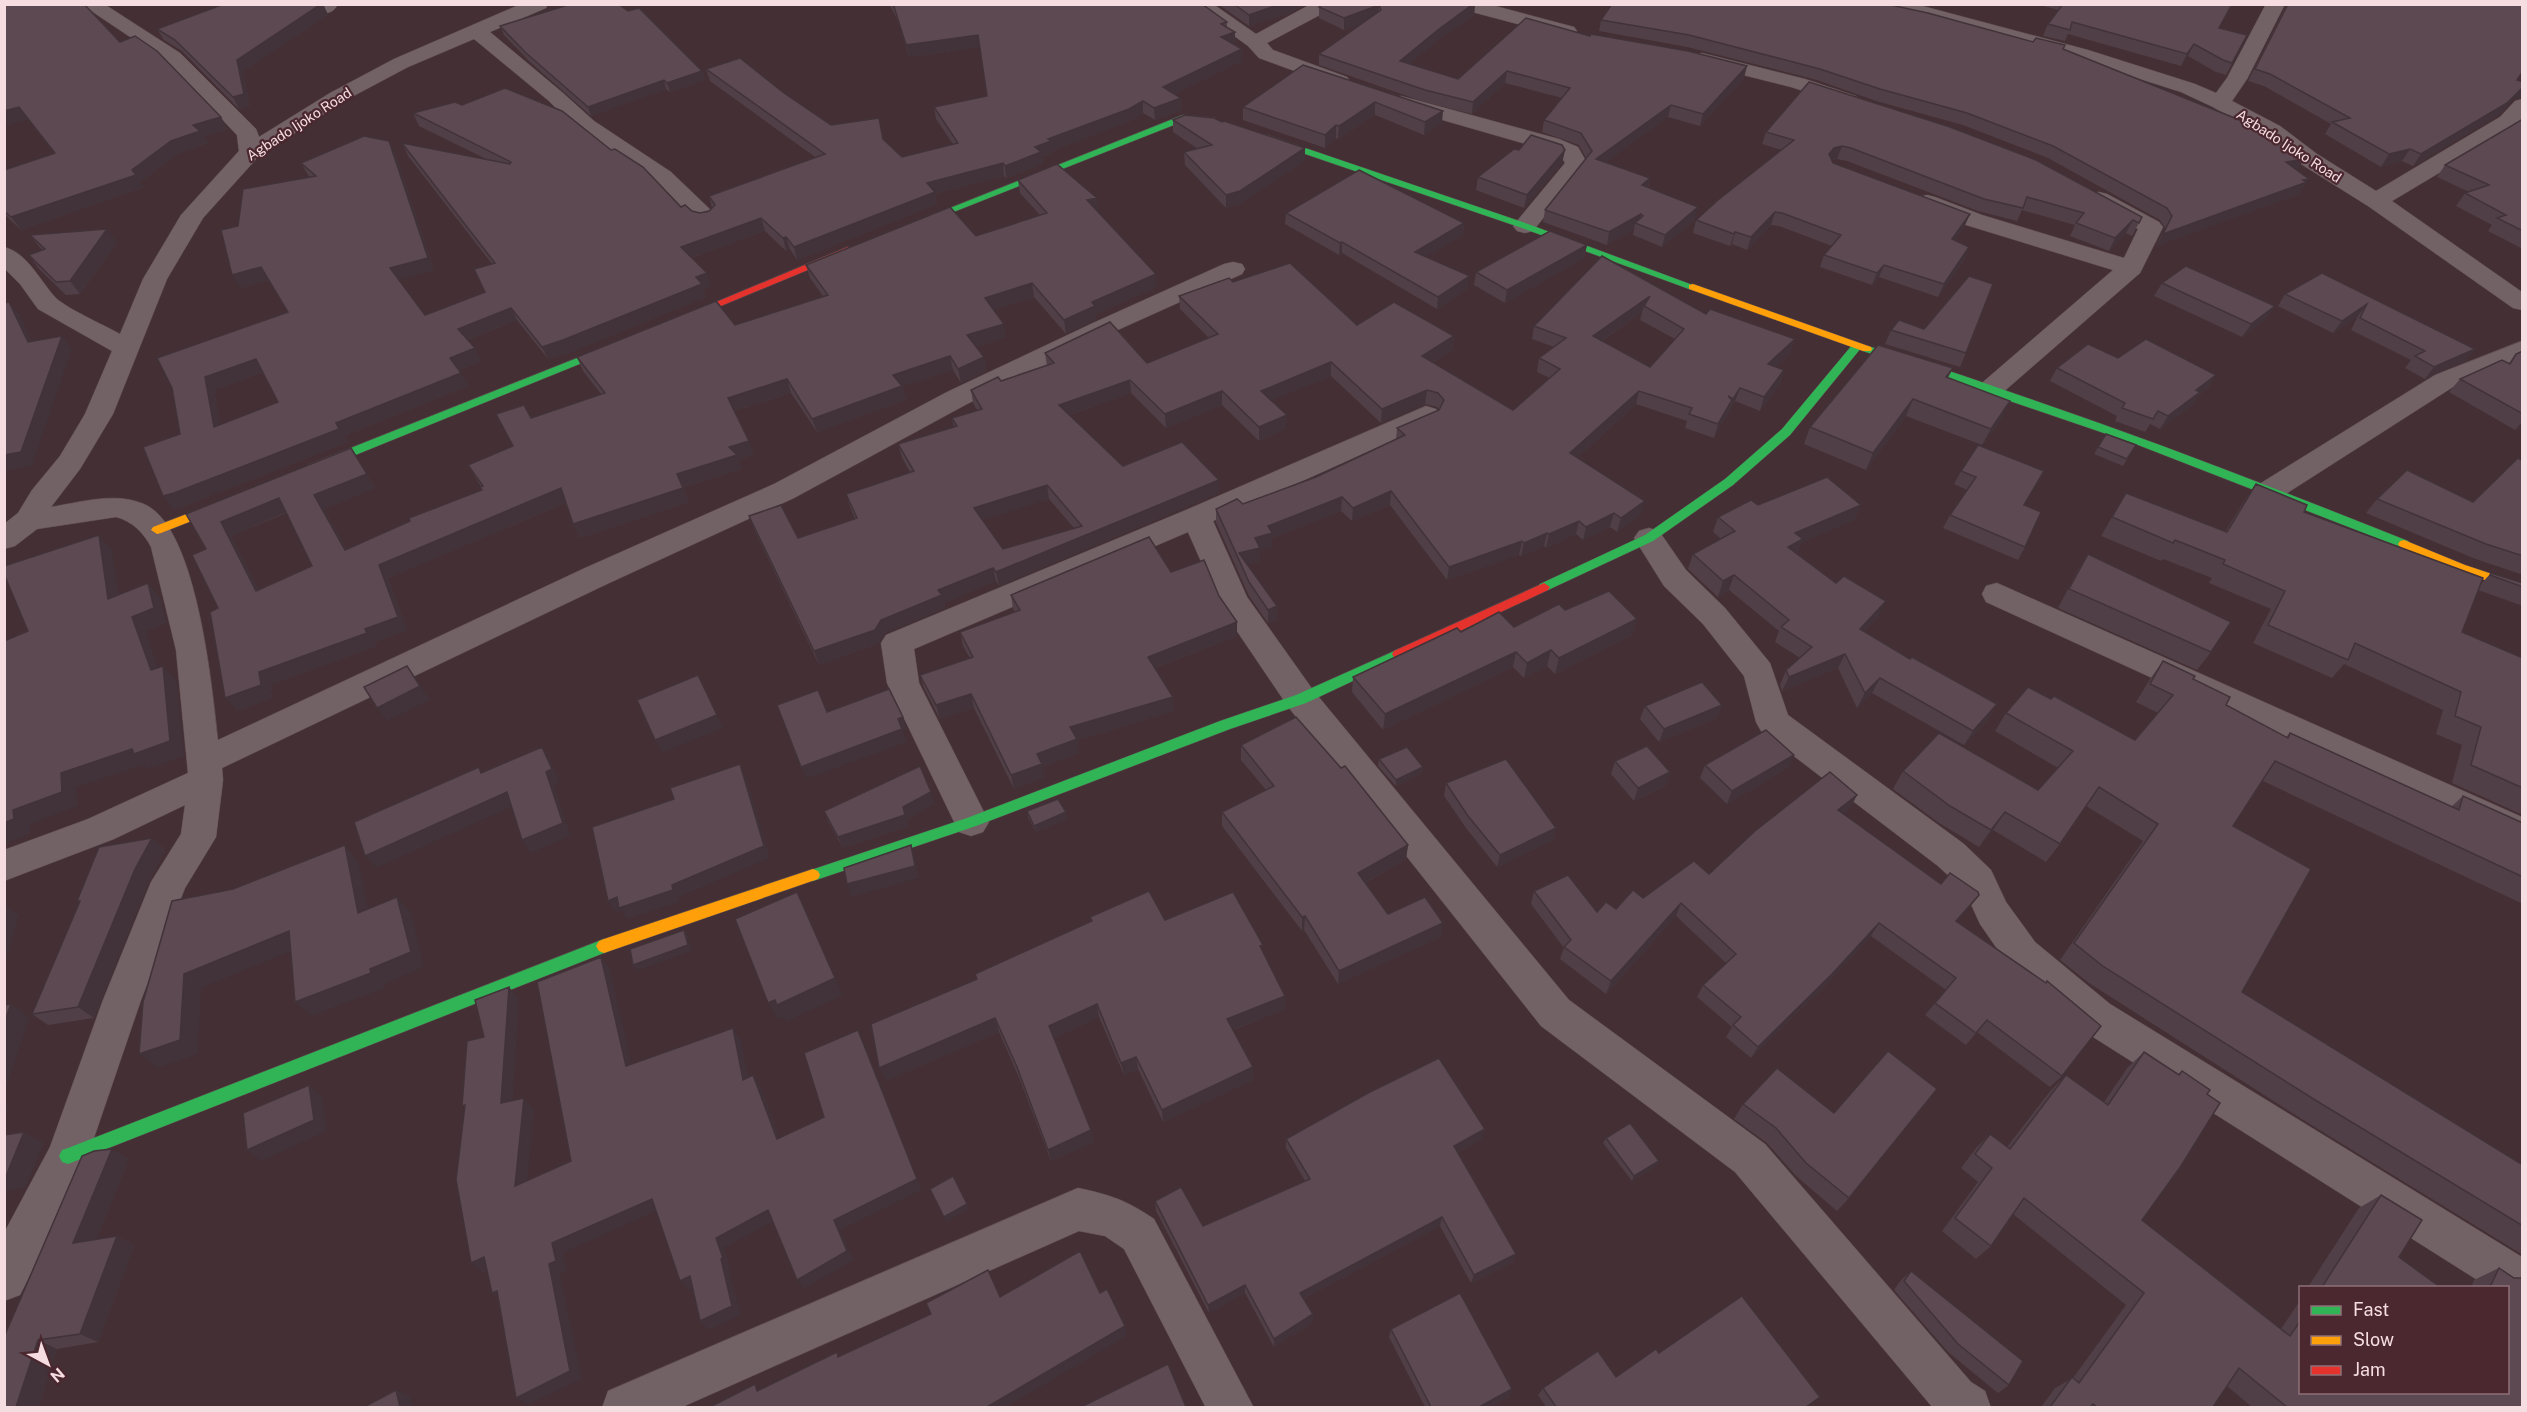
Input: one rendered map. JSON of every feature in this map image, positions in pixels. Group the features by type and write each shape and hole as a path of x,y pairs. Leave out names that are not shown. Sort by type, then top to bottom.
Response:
{"street":[{"path":"90,4 173,57 248,134 250,152"},
{"name":"Agbado Ijoko Road","path":"17,530 70,462 99,414 155,279 193,215 250,152 337,98 401,63 538,4"},
{"path":"1199,4 1255,42 1266,54 1360,88"},
{"path":"1255,42 1326,4"},
{"path":"1464,4 1592,38"},
{"name":"Agbado Ijoko Road","path":"1891,4 2081,54 2188,88 2220,103 2272,131 2309,159 2376,201 2523,303"},
{"path":"2220,103 2237,79 2276,4"},
{"path":"477,31 556,97 586,126 663,177 705,216"},
{"path":"1686,55 1798,83 1868,107"},
{"path":"1382,96 1416,108 1551,144 1570,152 1576,163 1525,226"},
{"path":"2376,201 2508,122 2523,105"},
{"path":"902,228 1183,118 1201,118 1230,125"},
{"path":"1252,133 1525,226 1857,346 1992,388 2271,490 2461,568 2523,588"},
{"path":"1992,388 2131,268 2151,226 2077,187"},
{"path":"1911,196 1974,220 2131,268"},
{"path":"667,324 860,245"},
{"path":"4,254 29,279 47,304 125,347"},
{"path":"4,866 101,829 205,771 596,576 784,491 957,398 1102,328 1233,269"},
{"path":"4,285 29,279"},
{"path":"301,473 635,337"},
{"path":"68,1156 600,947 971,822 1225,725 1300,699 1649,538 1729,482 1785,432 1857,346"},
{"path":"2271,490 2444,381 2523,349"},
{"path":"971,822 903,683 897,644 1196,517 1426,415"},
{"path":"157,530 245,495"},
{"path":"4,1279 68,1156 122,1000 169,882 198,837 205,771 192,650 166,547 157,530 136,512 116,507 17,530"},
{"path":"1196,517 1233,601 1300,699 1555,1013 1750,1158 1954,1404"},
{"path":"1649,538 1675,578 1714,616 1759,672 1773,722 1951,855 1978,881 1994,913 2022,954 2087,1010 2523,1282"},
{"path":"1997,594 2523,833"},
{"path":"625,1407 1078,1209 1114,1217 1139,1234 1231,1407"}],"building":[{"path":"4,4 82,4 86,6 120,42 135,36 157,51 221,117 193,125 200,131 171,141 132,170 136,175 11,217 4,211 4,170 55,153 19,107 4,111"},
{"path":"224,4 321,4 237,60 244,94 233,97 175,40 157,29"},
{"path":"571,4 618,4 628,11 639,8 702,71 667,83 664,80 588,107 526,53 500,26"},
{"path":"893,4 1202,4 1227,22 1221,24 1235,32 1221,37 1242,49 1163,87 1181,98 1154,108 1143,101 1129,109 1048,139 1051,141 1035,147 1041,152 1005,166 1003,163 927,183 935,192 794,247 786,237 783,238 761,218 681,247 707,273 696,277 702,284 563,340 542,347 511,308 458,329 475,348 450,358 461,373 336,423 339,429 163,496 143,447 180,434 172,388 157,358 288,312 261,267 232,275 221,230 238,226 243,189 316,176 301,163 364,136 389,141 428,258 390,268 425,315 485,292 474,269 495,263 402,143 510,164 511,162 413,113 455,102 462,105 505,88 562,111 611,150 615,149 643,167 681,207 685,205 692,211 700,213 709,211 715,205 709,196 825,154 706,69 740,58 784,93 831,125 879,118 883,139 902,157 958,143 934,107 987,96 978,35 906,45","holes":["256,359 278,402 214,427 205,377"]},
{"path":"1234,4 1280,4 1249,15"},
{"path":"1323,4 1473,4 1400,61 1458,79 1526,18 1590,36 1591,34 1688,51 1747,66 1703,114 1671,105 1596,159 1650,178 1642,185 1698,207 1665,235 1635,223 1643,216 1641,214 1609,232 1545,210 1592,151 1581,133 1544,120 1570,88 1507,71 1473,102 1425,90 1319,54 1381,10 1379,5 1344,18 1319,7"},
{"path":"1612,4 1886,4 2033,42 2036,38 2065,45 2063,49 2267,131 2304,159 2286,162 2309,179 2303,180 2307,182 2163,234 2172,216 2167,208 2053,146 1967,113 1880,89 1820,69 1689,35 1601,20"},
{"path":"2063,4 2232,4 2219,28 2247,35 2232,63 2194,44 2187,54 2072,22 2070,30 2048,24"},
{"path":"2288,4 2523,4 2523,71 2517,80 2523,82 2523,87 2507,103 2421,154 2410,149 2389,154 2332,122 2350,118 2270,74 2255,69"},
{"path":"1303,65 1443,111 1425,122 1375,102 1339,126 1336,125 1325,135 1243,107"},
{"path":"1809,82 1950,127 2036,160 2142,217 2139,223 2133,220 2115,238 2076,223 2084,213 2027,197 2023,208 1984,199 1842,146 1834,148 1829,154 1833,163 1970,214 1952,239 1969,247 1944,284 1884,265 1877,273 1824,255 1841,235 1782,213 1775,212 1751,237 1735,232 1734,234 1696,220 1794,140 1766,132"},
{"path":"1185,115 1214,118 1305,148 1240,191 1226,195 1184,152 1212,145 1173,120"},
{"path":"2523,119 2523,231 2497,218 2506,215 2465,193 2489,185 2445,165"},
{"path":"1531,135 1562,145 1565,150 1527,195 1478,177 1514,149 1519,150"},
{"path":"1057,164 1097,198 1087,200 1156,274 1092,302 1095,306 1064,320 1032,283 985,298 1004,324 967,335 984,357 958,369 950,356 893,375 902,386 812,419 787,379 728,398 749,441 729,447 737,455 677,474 683,488 573,524 561,488 379,565 398,617 365,629 367,633 259,672 261,685 225,698 210,612 218,608 192,555 206,549 186,514 351,448 367,474 314,495 345,550 410,521 409,518 482,490 480,487 483,486 468,465 513,446 496,414 524,405 531,418 605,393 577,357 716,301 735,325 828,295 806,265 950,207 976,236 1047,213 1018,180","holes":["279,498 312,566 256,591 221,522"]},
{"path":"1359,170 1464,223 1415,252 1470,276 1438,297 1286,213"},
{"path":"107,229 70,281 56,282 29,255 45,249 30,235"},
{"path":"1550,231 1587,245 1507,290 1476,272"},
{"path":"1602,256 1706,314 1710,309 1795,339 1768,364 1784,370 1764,397 1740,388 1733,399 1728,396 1732,400 1718,424 1689,414 1692,408 1639,391 1570,453 1645,501 1621,518 1614,513 1586,527 1579,521 1524,543 1522,541 1449,567 1391,491 1353,508 1342,497 1268,526 1272,533 1255,538 1260,548 1239,553 1277,606 1268,610 1249,582 1216,509 1237,499 1243,504 1316,477 1405,435 1397,428 1439,410 1444,400 1438,393 1427,390 1382,409 1331,362 1261,391 1287,415 1259,427 1222,391 1165,414 1130,380 1059,405 1123,466 1182,442 1219,480 996,572 993,568 938,590 942,595 881,620 875,630 814,651 749,516 781,505 798,538 857,518 846,494 914,471 898,444 957,426 952,418 982,409 971,390 998,377 1001,381 1054,363 1045,353 1110,322 1147,363 1218,334 1179,296 1229,278 1233,282 1290,263 1357,325 1394,302 1454,336 1422,356 1513,410 1560,369 1539,358 1566,338 1534,326","holes":["1650,296 1644,306 1684,329 1650,367 1593,336","1047,485 1082,526 1003,549 974,508"]},
{"path":"2186,266 2275,306 2251,324 2162,283"},
{"path":"2322,273 2475,349 2434,367 2415,356 2425,351 2360,318 2367,304 2342,321 2285,294"},
{"path":"1969,276 1993,284 1966,353 1891,330 1899,320 1924,329"},
{"path":"9,302 28,342 62,336 21,452 4,455 4,303"},
{"path":"2146,339 2216,375 2196,390 2200,392 2168,416 2158,411 2153,419 2122,408 2125,403 2057,368 2088,344 2118,358"},
{"path":"1878,345 1953,368 1946,377 2010,401 1991,429 1913,399 1873,453 1810,427"},
{"path":"2523,351 2523,414 2460,379 2502,360 2510,364 2516,354"},
{"path":"2106,434 2136,445 2127,459 2098,447"},
{"path":"1978,445 2044,471 2024,505 2041,512 2025,547 1950,515 1976,477 1961,471"},
{"path":"2518,458 2523,461 2523,556 2486,544 2377,499 2407,470 2473,502"},
{"path":"1827,477 1861,505 1795,533 1803,539 1788,547 1836,583 1844,576 1886,601 1860,629 1910,659 1912,657 1997,704 1973,731 1880,678 1865,693 1845,654 1789,677 1786,670 1812,647 1781,627 1789,620 1734,575 1723,581 1693,554 1735,531 1718,517 1751,500 1758,505"},
{"path":"2256,484 2307,505 2304,512 2483,578 2462,632 2523,658 2523,788 2471,765 2481,727 2455,716 2461,692 2355,643 2348,660 2268,625 2285,591 2223,564 2225,560 2175,540 2173,543 2112,517 2126,493 2227,532"},
{"path":"99,535 108,599 148,583 154,608 132,617 151,670 163,666 170,741 134,754 132,749 61,773 62,792 13,810 14,819 4,823 4,641 28,631 4,574 4,566"},
{"path":"1149,537 1171,572 1204,560 1219,596 1237,622 1148,657 1173,697 1070,727 1077,739 1037,754 1042,764 1011,775 971,694 936,705 920,675 973,657 960,632 1020,610 1011,595"},
{"path":"2088,554 2231,622 2211,652 2069,589"},
{"path":"2491,573 2523,583 2523,587 2490,575"},
{"path":"1609,591 1637,619 1559,658 1551,650 1527,663 1516,652 1385,714 1353,677 1457,628 1461,632 1499,612 1514,627 1559,604 1565,610"},
{"path":"2163,661 2195,676 2193,679 2230,697 2226,705 2288,738 2290,733 2459,810 2463,796 2523,823 2523,877 2275,761 2233,826 2311,869 2242,992 2523,1165 2523,1226 2320,1103 2104,967 2074,943 2158,824 2099,787 2060,844 2005,812 1991,830 1950,806 1903,771 1939,733 2038,790 2073,751 2006,713 2028,687 2051,699 2054,696 2135,740 2173,695 2150,684"},
{"path":"407,666 420,686 377,708 364,687"},
{"path":"698,675 717,715 655,740 637,700"},
{"path":"1702,682 1722,705 1664,729 1645,706"},
{"path":"889,689 903,717 898,719 902,729 801,767 777,705 818,690 827,712"},
{"path":"1296,717 1341,768 1345,766 1408,845 1358,873 1388,914 1425,897 1443,923 1339,971 1305,916 1302,917 1222,812 1274,786 1241,745"},
{"path":"1766,730 1794,755 1732,791 1705,765"},
{"path":"1647,746 1670,772 1638,788 1615,761"},
{"path":"542,747 552,769 546,772 563,823 522,840 507,792 365,856 354,822 479,767 481,773"},
{"path":"1407,747 1423,767 1396,780 1379,759"},
{"path":"1506,759 1556,828 1500,855 1468,816 1446,783"},
{"path":"740,764 764,846 672,885 673,890 619,908 617,897 608,901 592,827 674,799 670,788"},
{"path":"920,766 931,792 903,807 905,815 838,837 824,811"},
{"path":"1830,772 1857,795 1838,810 1941,884 1950,873 1978,892 1979,895 1956,921 2046,983 2047,981 2101,1026 2062,1076 1987,1020 1976,1033 1935,1003 1956,978 1879,923 1832,974 1758,1047 1733,1025 1741,1017 1703,985 1736,954 1681,903 1611,981 1564,947 1571,940 1534,891 1568,875 1597,912 1606,902 1616,909 1633,890 1643,898 1694,861 1709,874 1755,831"},
{"path":"1058,799 1066,812 1034,826 1027,811"},
{"path":"152,838 135,869 78,1007 32,1014 80,901 77,901 99,847"},
{"path":"345,845 358,913 397,897 411,952 370,969 371,973 295,1002 289,931 184,974 180,1040 139,1054 143,1002 172,901 233,889"},
{"path":"911,845 915,866 847,884 844,868"},
{"path":"1149,891 1165,920 1233,892 1263,945 1260,946 1285,996 1227,1019 1253,1067 1162,1110 1136,1057 1121,1063 1097,1004 1049,1026 1091,1130 1048,1150 1017,1067 995,1018 879,1068 871,1024 977,979 975,974 1092,921 1090,917"},
{"path":"797,892 835,978 777,1005 775,1000 768,1003 735,919"},
{"path":"684,930 688,945 633,965 630,949"},
{"path":"601,957 626,1066 733,1028 743,1080 753,1075 777,1139 824,1117 804,1053 858,1030 917,1179 834,1220 847,1251 797,1280 768,1210 716,1238 723,1258 721,1259 732,1306 700,1321 690,1276 680,1281 652,1199 552,1243 556,1261 549,1264 570,1371 516,1398 497,1291 492,1293 484,1257 471,1263 456,1180 465,1105 462,1106 467,1041 484,1037 475,1000 509,987 501,1103 524,1098 515,1186 571,1161 537,982"},
{"path":"11,1004 4,1023 4,1005"},
{"path":"1888,1051 1937,1089 1849,1198 1806,1163 1776,1128 1743,1104 1777,1068 1834,1113"},
{"path":"2144,1052 2179,1075 2182,1071 2210,1090 2207,1094 2220,1103 2181,1166 2142,1220 2290,1336 2299,1323 2299,1394 2509,1394 2509,1286 2490,1286 2499,1268 2514,1278 2523,1278 2523,1407 2287,1407 2239,1368 2213,1407 2097,1407 2093,1404 2090,1407 2050,1407 2072,1377 2079,1383 2144,1293 2024,1198 1991,1246 1955,1218 1992,1168 1975,1154 1990,1134 2010,1149 2066,1075 2108,1105"},
{"path":"1439,1058 1485,1129 1454,1146 1516,1254 1474,1275 1442,1217 1300,1293 1313,1314 1274,1339 1245,1285 1208,1305 1155,1201 1181,1187 1203,1226 1310,1179 1286,1139 1368,1093"},
{"path":"309,1085 314,1120 247,1150 243,1113"},
{"path":"1630,1123 1659,1161 1634,1176 1606,1138"},
{"path":"24,1132 6,1176 4,1176 4,1135"},
{"path":"112,1149 73,1243 117,1236 80,1334 38,1340 16,1407 4,1407 4,1337 82,1156 94,1151"},
{"path":"953,1176 967,1204 944,1217 930,1189"},
{"path":"2381,1195 2422,1220 2399,1257 2439,1286 2323,1286"},
{"path":"1080,1251 1100,1293 1107,1289 1125,1326 987,1407 710,1407 755,1384 757,1391 837,1352 838,1357 931,1314 926,1303 988,1270 1000,1297"},
{"path":"1911,1271 2023,1361 2009,1385 1958,1344 1904,1281"},
{"path":"1460,1293 1512,1389 1479,1407 1431,1407 1391,1329"},
{"path":"1742,1296 1820,1397 1806,1407 1556,1407 1543,1388 1598,1351 1616,1377 1656,1349 1659,1353"},
{"path":"1168,1364 1186,1407 1081,1407"},
{"path":"396,1390 400,1407 364,1407"}],"traffic: fast":[{"path":"910,226 1183,118 1215,121"},
{"path":"1264,137 1525,226 1693,287"},
{"path":"312,468 620,344"},
{"path":"1544,587 1649,538 1729,482 1786,432 1857,346"},
{"path":"1867,349 2003,393 2137,441 2404,544"},
{"path":"813,875 971,822 1225,725 1301,699 1399,654"},
{"path":"68,1156 604,946"}],"traffic: slow":[{"path":"1693,287 1867,349"},
{"path":"157,530 231,501"},
{"path":"2404,544 2461,568 2522,588"},
{"path":"604,946 813,875"}],"traffic: jam":[{"path":"676,321 848,250"},
{"path":"1399,654 1544,587"}]}
